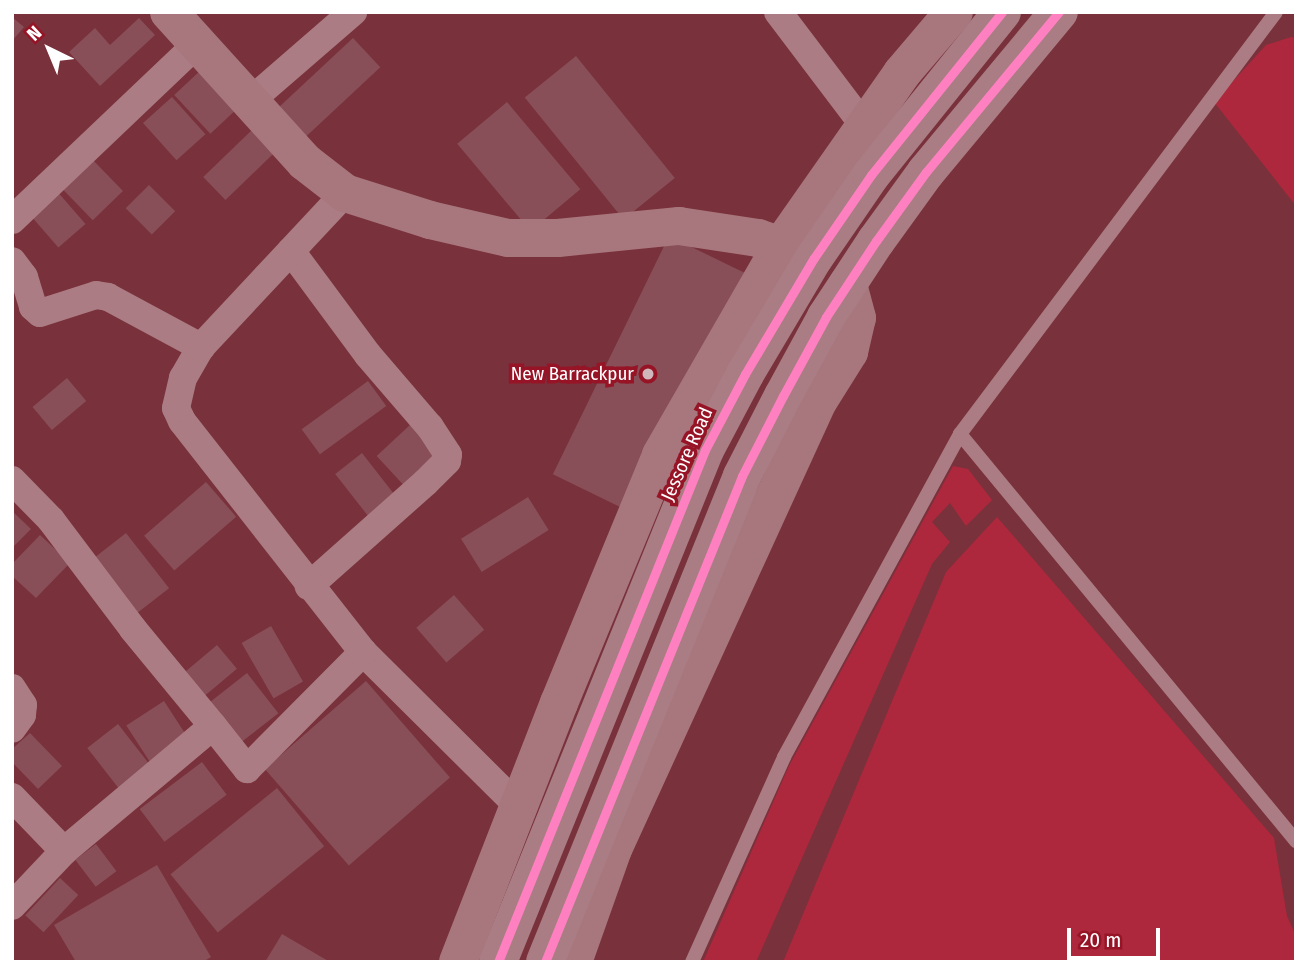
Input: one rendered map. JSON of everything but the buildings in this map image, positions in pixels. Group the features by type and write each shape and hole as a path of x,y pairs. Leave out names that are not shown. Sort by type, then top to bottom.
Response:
{"highway":[{"name":"Jessore Road","path":"498,962 705,450 745,374 807,269 887,155 1002,12"},
{"path":"544,962 742,476 783,396 848,284 926,172 1059,12"}],"street":[{"path":"169,12 305,162 345,193 430,220 508,238 558,238 680,226 758,238 780,246"},
{"path":"249,102 353,12"},
{"path":"778,12 887,155"},
{"path":"458,962 518,806 661,455 780,246 902,73 954,12"},
{"path":"12,220 198,43"},
{"path":"345,193 201,348 183,378 176,408 181,421 363,652 518,806"},
{"path":"291,251 368,355 430,426 448,455 447,461 426,482 309,586"},
{"path":"12,261 24,277 33,307 40,313 96,295 108,297 201,348"},
{"path":"573,962 613,849 819,400 849,352 857,318 848,284"},
{"path":"12,480 51,520 133,629 247,769 363,652"},
{"path":"12,688 23,705 22,715 12,729"},
{"path":"12,906 64,851 213,726"},
{"path":"12,797 64,851"}],"lane":[{"path":"692,962 784,757 960,434 1276,12"},
{"path":"960,434 1296,841"}],"shaded area":[{"path":"1291,37 1296,38 1296,206 1214,102 1266,45"},
{"path":"953,466 968,469 992,500 966,526 950,503 932,522 950,542 932,564 756,962 703,962 789,766"},
{"path":"997,517 1274,838 1287,916 1296,936 1296,962 783,962 946,572"}],"cycle path":[{"path":"498,962 705,450 745,374 814,258 871,175 1002,12"},
{"path":"545,962 742,476 783,396 826,317 876,241 926,172 1059,12"}],"place":[{"name":"New Barrackpur","path":"648,374"}]}
